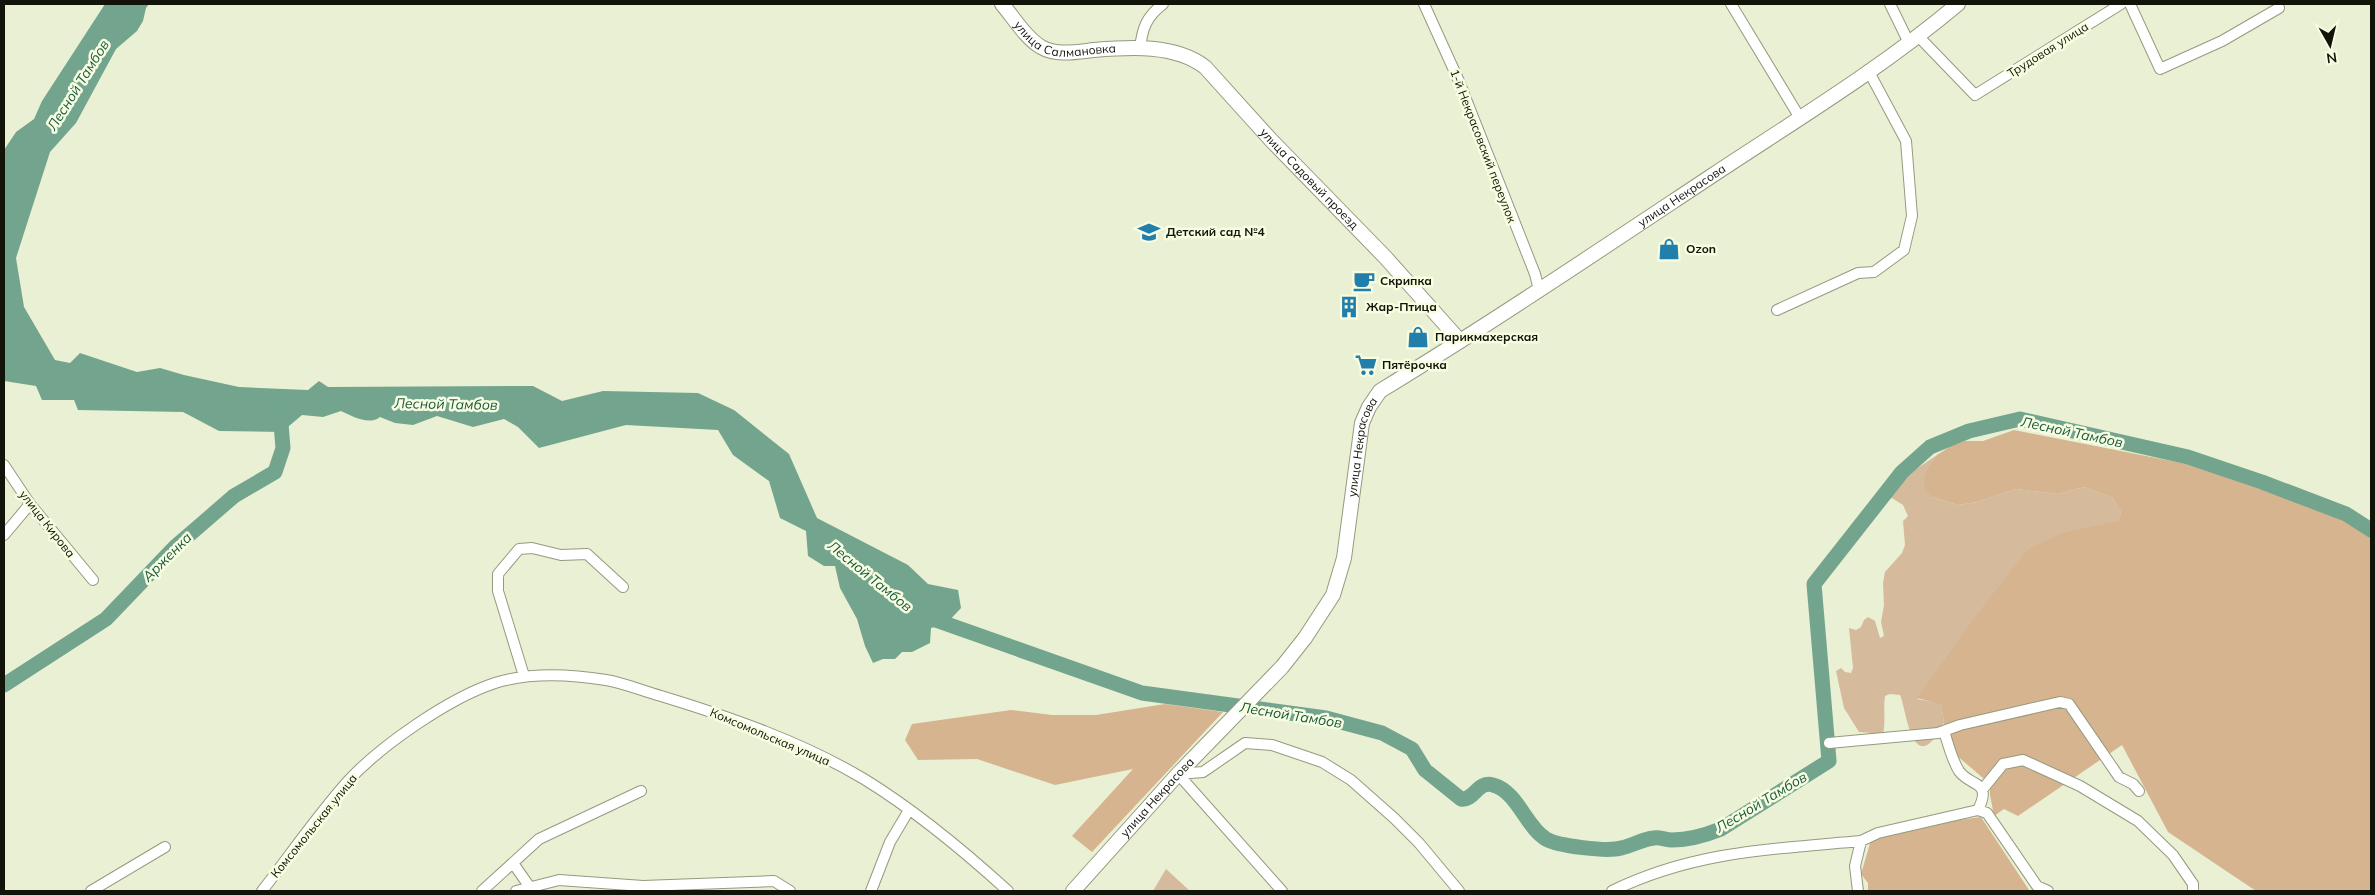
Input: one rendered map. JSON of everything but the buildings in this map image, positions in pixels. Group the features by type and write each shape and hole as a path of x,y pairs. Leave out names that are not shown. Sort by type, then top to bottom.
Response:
{"street":[{"name":"улица Салмановка","path":"1002,4 1034,42 1047,50 1061,53 1140,49"},
{"path":"1140,49 1141,32 1145,22 1162,4"},
{"name":"1-й Некрасовский переулок","path":"1424,4 1458,79 1535,274 1539,290"},
{"path":"1731,4 1800,118"},
{"path":"1890,4 1914,40"},
{"name":"улица Некрасова","path":"1073,891 1178,774 1282,667 1305,638 1333,595 1344,558 1362,423 1368,407 1380,391 1539,290 1800,118 1914,40 1958,4"},
{"name":"Трудовая улица","path":"1914,40 1975,95 2122,4"},
{"path":"2130,4 2160,69 2222,42 2279,8"},
{"name":"улица Садовый проезд","path":"1140,49 1179,53 1196,59 1206,67 1271,140 1386,258 1460,341"},
{"path":"1777,310 1858,273 1874,272 1904,250 1912,216 1906,141 1868,70"},
{"name":"улица Кирова","path":"4,465 30,504 93,580"},
{"path":"4,535 30,504"},
{"path":"524,676 498,591 498,574 511,556 519,549 532,548 561,555 587,554 622,587"},
{"name":"Комсомольская улица","path":"262,891 347,783 368,762 433,714 460,698 494,684 524,676 575,676 608,680 710,711 807,750 863,779 909,810 961,848 1008,891"},
{"path":"1829,743 1944,731 1960,725 2060,702 2069,704 2119,777 2133,784 2139,790"},
{"path":"1944,731 1960,773 1977,783 1982,790 1983,800 1978,810"},
{"path":"1178,774 1203,772 1245,743 1272,745 1322,762 1351,780 1394,818 1419,843 1459,891"},
{"path":"1982,790 2004,764 2023,760 2080,786 2138,821 2173,855 2193,884 2193,891"},
{"path":"1178,774 1282,891"},
{"path":"482,891 539,839 641,792"},
{"path":"871,891 890,842 909,810"},
{"path":"1612,891 1647,875 1690,861 1747,851 1861,841 1878,833 1978,810 1987,812 2037,886 2048,891"},
{"path":"1858,891 1855,866 1861,841"},
{"path":"91,891 164,847"},
{"path":"513,863 529,886"},
{"path":"516,891 529,886 559,880 644,889 774,881 790,891"}],"shaded area":[{"path":"2014,430 2268,480 2338,511 2371,535 2371,891 2256,891 2168,832 2122,745 2018,816 2004,809 1994,816 1990,784 1955,754 1944,723 1941,704 1917,698 1975,617 2024,554 2033,546 2066,532 2118,521 2121,512 2113,498 2084,487 2058,494 2016,489 1977,502 1958,505 1932,497 1925,489 1924,480 1929,465 1937,455 1951,446 1965,441 1983,441"},
{"path":"1937,455 1929,465 1932,497 1958,505 1977,502 2016,489 2058,494 2084,487 2113,498 2121,512 2118,521 1917,699 1941,703 1944,723 1933,740 1924,746 1918,744 1913,738 1900,695 1890,694 1885,696 1883,734 1859,732 1844,708 1836,671 1841,668 1845,672 1851,673 1853,668 1849,628 1856,630 1861,627 1864,620 1868,617 1875,621 1880,638 1884,636 1881,622 1884,605 1883,583 1885,572 1902,553 1905,545 1903,521 1908,516 1903,505 1882,492"},
{"path":"1165,704 1223,712 1092,852 1072,836 1133,769 1055,785 977,759 918,760 905,740 912,724 1011,710 1052,715 1096,715"},
{"path":"1981,817 2029,890 2033,891 1868,891 1868,883 1861,874 1871,840 1936,823"},
{"path":"1166,869 1190,891 1153,891"}],"water":[{"path":"105,4 149,4 137,31 116,49 76,123 50,152 16,258 24,307 55,360 70,363 80,353 137,372 160,368 239,387 308,390 319,381 328,387 533,386 562,401 603,391 698,393 734,410 789,454 817,518 908,565 928,584 958,590 961,608 947,623 931,628 930,643 912,652 902,652 895,659 883,659 873,663 865,646 857,619 840,588 835,566 824,566 808,556 806,531 780,518 769,481 733,455 718,430 626,425 539,448 518,427 504,419 473,427 437,416 413,425 395,423 380,417 371,421 341,411 323,417 302,415 282,432 219,431 183,412 78,410 74,400 42,400 36,386 4,381 4,150 16,132 34,119 42,101"}],"waterway":[{"name":"Арженка","path":"4,685 106,619 175,547 234,496 275,472 283,448 280,412"},
{"name":"Лесной Тамбов","path":"927,617 1142,693 1326,718 1382,733 1412,749 1425,770 1461,799 1469,797 1484,785 1493,785 1509,795 1532,826 1546,839 1571,846 1614,849 1650,839 1685,839 1721,829 1829,761 1814,584 1902,472 1930,447 1969,431 2020,419 2188,457 2262,482 2346,514 2371,530"}],"place":[{"name":"Детский сад №4","path":"1149,232"},
{"name":"Ozon","path":"1669,249"},
{"name":"Скрипка","path":"1364,281"},
{"name":"Жар-Птица","path":"1349,307"},
{"name":"Парикмахерская","path":"1418,337"},
{"name":"Пятёрочка","path":"1366,365"}]}
